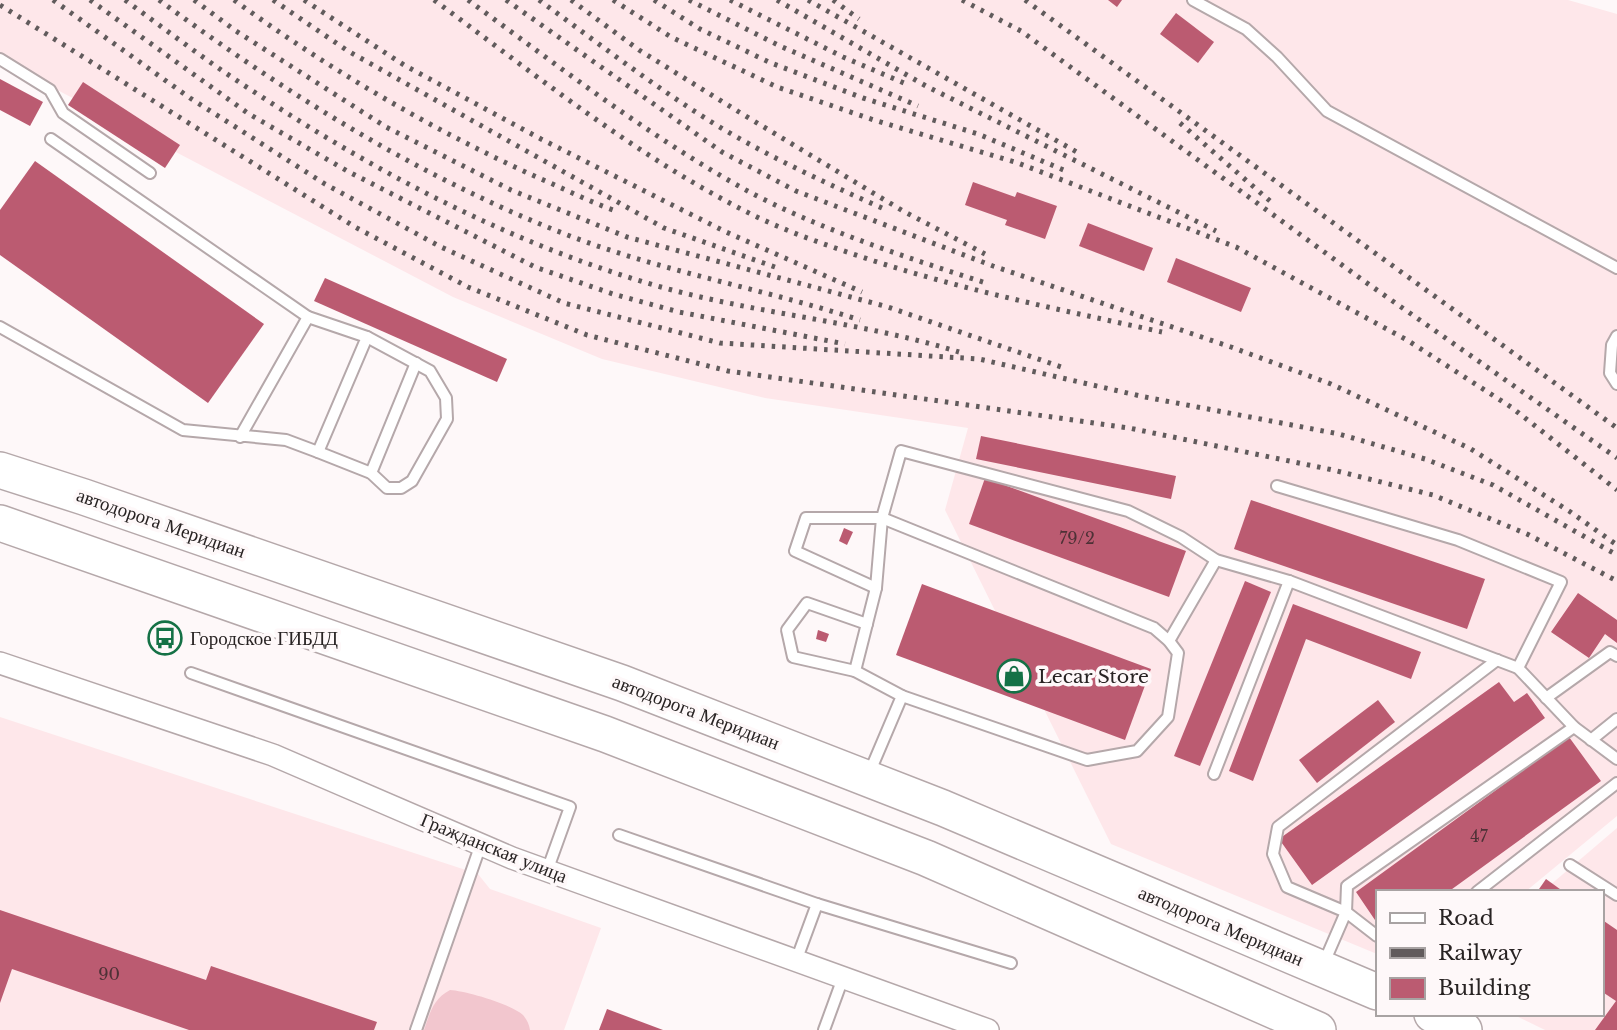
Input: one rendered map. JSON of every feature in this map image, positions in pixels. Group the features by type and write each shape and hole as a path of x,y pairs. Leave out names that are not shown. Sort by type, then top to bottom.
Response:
{"main road":[{"path":"9,473 1,524 617,739 926,858 1318,1030"},
{"name":"автодорога Меридиан","path":"9,473 622,683 943,808 1376,992"},
{"path":"1436,1016 1464,1030"}],"street":[{"name":"Гражданская улица","path":"0,663 273,755 547,871 988,1030"}],"lane":[{"path":"1194,0 1246,29 1277,57 1327,111 1617,268"},
{"path":"0,59 50,90 63,113 150,173"},
{"path":"0,327 183,430 286,440 371,473 387,488 401,488 412,481 447,419 446,398 430,371 366,337 308,317 51,139"},
{"path":"240,437 308,317"},
{"path":"1617,336 1612,345 1610,373 1617,384"},
{"path":"318,452 366,337"},
{"path":"371,473 416,363"},
{"path":"855,671 876,588 883,518 901,451 1128,511 1181,537 1216,560 1289,581 1518,668 1574,727 1617,759"},
{"path":"1277,486 1458,540 1561,582 1518,668"},
{"path":"867,624 807,603 787,630 793,657 855,671 902,696 1087,760 1137,751 1168,717 1178,653 1154,628 883,518 806,518 794,551 876,588"},
{"path":"1169,641 1216,560"},
{"path":"1214,774 1289,581"},
{"path":"1546,698 1610,652 1617,656"},
{"path":"1376,935 1346,912 1287,887 1273,854 1278,827 1497,660"},
{"path":"191,673 570,807 547,871"},
{"path":"867,778 902,696"},
{"path":"1591,740 1617,719"},
{"path":"1321,969 1346,912 1348,887 1574,727"},
{"path":"1480,890 1617,783"},
{"path":"619,835 817,904 1011,963"},
{"path":"416,1030 481,844"},
{"path":"1570,865 1617,895"},
{"path":"796,961 817,904"},
{"path":"824,1030 844,978"}],"shaded area":[{"path":"0,0 1568,0 1617,14 1617,816 1527,890 1376,890 1376,954 1111,844 945,510 968,428 765,398 602,359 453,297 0,60"},
{"path":"0,717 478,874 490,889 601,928 564,1030 0,1030"},
{"path":"1617,828 1617,1030 1545,1030 1516,1016 1603,1016 1603,890 1544,890"},
{"path":"450,990 477,995 517,1011 528,1022 530,1030 424,1030 436,1002"}],"building":[{"path":"1108,0 1122,0 1117,7"},
{"path":"1176,13 1214,42 1198,63 1160,34"},
{"path":"0,79 43,102 30,126 0,110"},
{"path":"83,82 180,145 165,168 68,105"},
{"path":"35,161 264,324 208,403 0,255 0,210"},
{"path":"973,182 1015,197 1017,192 1057,206 1045,239 1005,225 1007,220 965,205"},
{"path":"1088,223 1153,248 1144,271 1079,246"},
{"path":"1176,258 1251,288 1241,312 1167,282"},
{"path":"325,278 507,359 497,382 314,301"},
{"path":"981,436 1176,476 1171,499 976,459"},
{"path":"985,478 1186,551 1169,597 969,524"},
{"path":"1251,500 1485,579 1467,629 1234,549"},
{"path":"844,528 853,532 847,545 839,541"},
{"path":"1245,581 1271,592 1200,766 1174,756"},
{"path":"922,584 1151,669 1125,740 896,655"},
{"path":"1578,593 1617,620 1617,643 1605,634 1589,658 1551,632"},
{"path":"1293,604 1421,652 1411,679 1306,639 1253,781 1229,771"},
{"path":"818,630 829,634 826,642 816,639"},
{"path":"159,631 170,635 168,641 156,637"},
{"path":"1499,682 1514,702 1527,693 1545,718 1312,885 1279,839"},
{"path":"1378,700 1395,722 1317,783 1299,760"},
{"path":"1569,737 1601,781 1451,890 1376,890 1376,922 1356,892"},
{"path":"1546,879 1561,890 1538,890"},
{"path":"0,910 206,980 211,966 377,1022 374,1030 189,1030 12,969 0,1003"},
{"path":"1603,920 1617,930 1617,1030 1595,1030 1616,1001 1603,992"},
{"path":"607,1009 663,1030 599,1030"}],"railway":[{"path":"53,0 190,98 325,184 441,247 564,303 720,343 979,359 1145,397 1339,434 1425,459 1493,485 1617,555"},
{"path":"90,0 249,114 349,172 535,267 613,294 679,312 845,344"},
{"path":"125,0 225,72 306,125 401,180 499,228 550,249 654,285 922,341 959,352"},
{"path":"159,0 256,69 357,132 461,188 515,213 570,236 641,260 860,320"},
{"path":"194,0 236,31 386,127 511,190 627,237 888,307 1067,369"},
{"path":"234,0 307,51 421,119 500,160 619,212"},
{"path":"273,0 348,51 664,228 775,267"},
{"path":"304,0 404,65 541,139 726,232 862,292"},
{"path":"434,0 622,137 700,187 757,217 823,244 909,272 1017,300 1162,332"},
{"path":"468,0 638,123 744,189 831,229 986,283"},
{"path":"506,0 722,152 796,191 993,266 1331,384 1471,449 1617,545"},
{"path":"539,0 703,117 766,153 882,208"},
{"path":"571,0 639,50 739,112 903,211 985,254"},
{"path":"613,0 671,37 777,87 874,120 1018,163 1236,247 1407,340 1511,407 1617,490"},
{"path":"654,0 700,29 771,63 863,98 978,134 1066,171"},
{"path":"689,0 780,46 918,106"},
{"path":"730,0 843,57 904,83"},
{"path":"777,0 926,86 1216,231"},
{"path":"808,0 1082,155"},
{"path":"833,0 859,19"},
{"path":"962,0 1021,31 1364,281 1617,458"},
{"path":"1025,0 1617,428"},
{"path":"0,5 355,227 468,287 587,335 728,371 1129,428 1333,470 1433,495 1527,534 1617,581"},
{"path":"1180,123 1270,201"}],"place":[{"name":"Городское ГИБДД","path":"165,638"},
{"name":"Lecar Store","path":"1014,676"}]}
